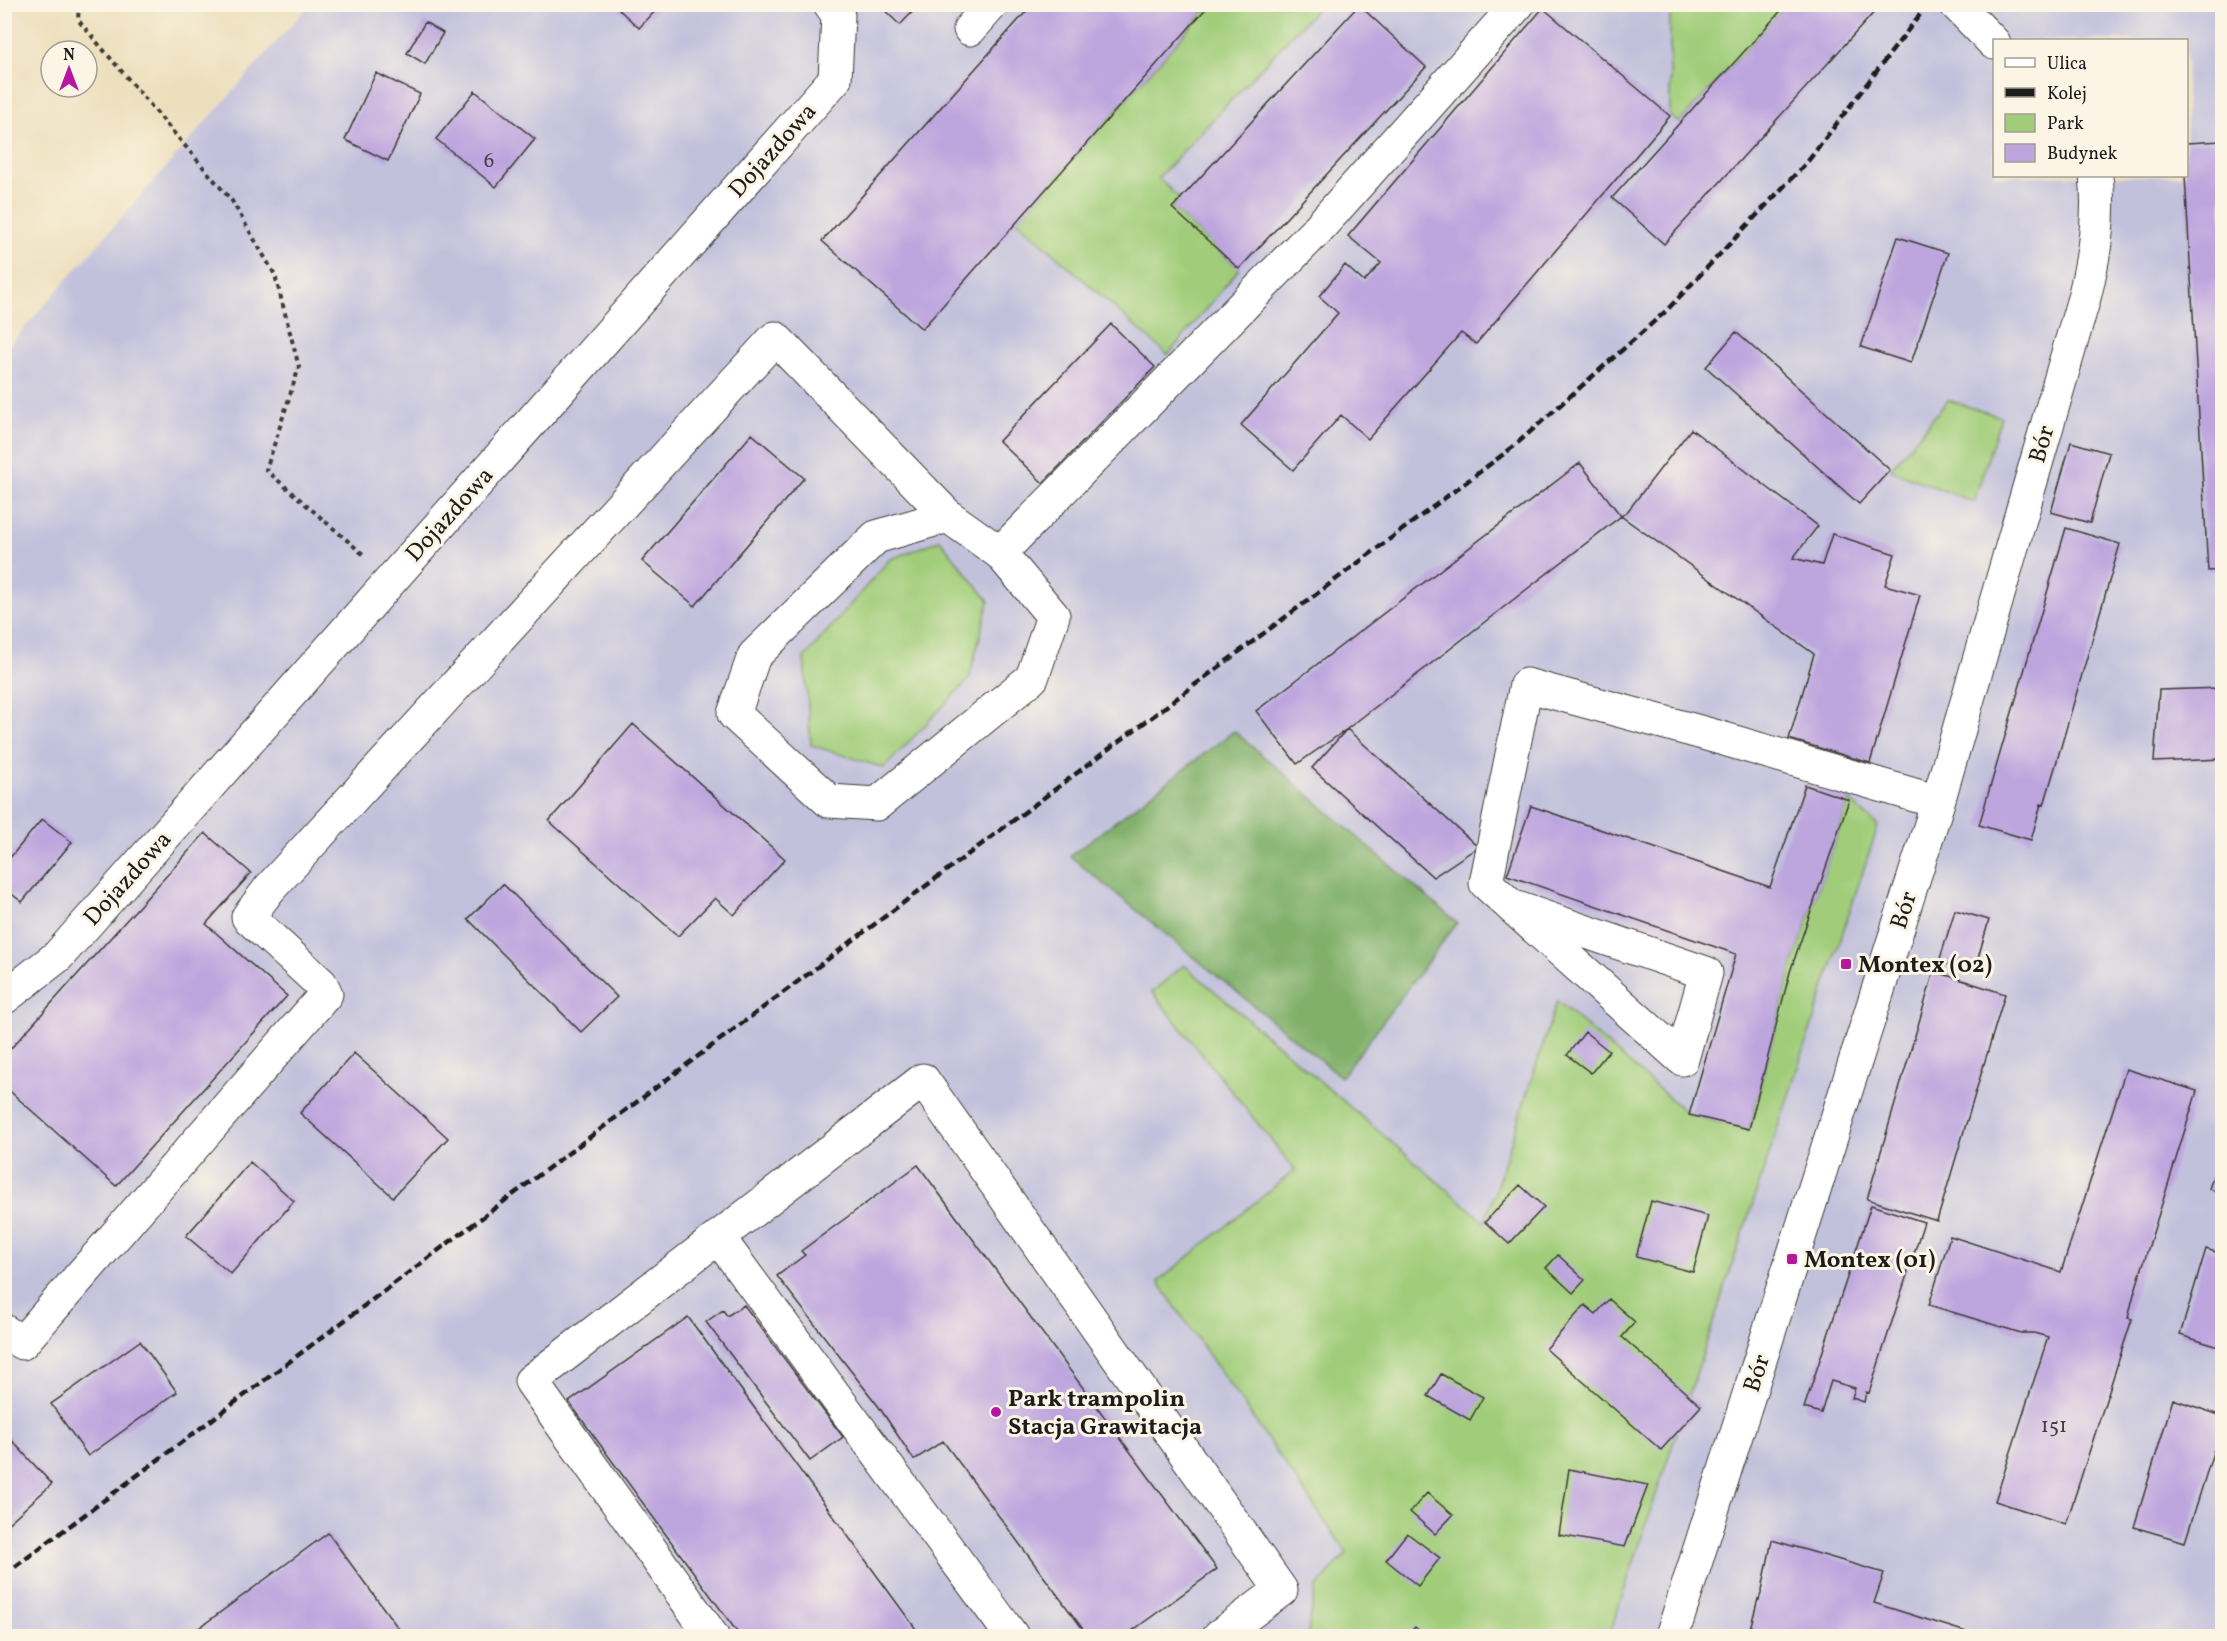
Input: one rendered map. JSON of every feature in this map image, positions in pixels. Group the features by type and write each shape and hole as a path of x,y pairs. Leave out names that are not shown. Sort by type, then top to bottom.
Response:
{"street":[{"name":"Dojazdowa","path":"4,998 58,956 835,79 838,15 830,4"},
{"path":"970,29 992,4"},
{"path":"1000,553 1316,231 1518,4"},
{"path":"1956,4 1993,41"},
{"name":"Bór","path":"1672,1636 1938,802 2084,298 2095,248 2098,221 2096,177"},
{"path":"4,1331 22,1343 326,994 321,984 249,917 270,888 775,338 948,516 1000,553 1053,616 1032,678 877,804 829,801 734,714 754,656 876,537 948,516"},
{"path":"1511,906 1706,973 1682,1059 1665,1043 1511,906 1486,883 1526,685 1714,736 1938,802"},
{"path":"712,1636 531,1382 923,1080 1281,1590 1219,1636"},
{"path":"718,1238 1012,1636"}],"path":[{"path":"79,4 78,20 232,201 275,275 299,367 266,470 392,579"}],"shaded area":[{"path":"309,5 2222,5 2222,1636 5,1636 5,350"}],"green space":[{"path":"1210,5 1320,5 1158,178 1180,199 1172,208 1239,269 1168,355 1017,221"},
{"path":"1670,5 1787,5 1679,123 1670,116"},
{"path":"1948,400 2001,417 1974,502 1890,470"},
{"path":"940,540 989,601 969,679 884,768 811,745 804,658 889,560"},
{"path":"1234,731 1457,923 1341,1077 1070,856"},
{"path":"1849,800 1878,826 1609,1636 1307,1636 1316,1588 1347,1553 1158,1282 1295,1170 1152,992 1184,965 1485,1222 1557,1001 1689,1115 1749,1129 1790,972"}],"building":[{"path":"613,4 662,4 639,28"},
{"path":"878,4 920,4 900,25"},
{"path":"1033,4 1210,4 922,329 822,241"},
{"path":"1787,4 1874,4 1878,8 1664,244 1612,198"},
{"path":"1359,5 1426,67 1239,269 1172,208"},
{"path":"1543,8 1670,116 1476,344 1461,333 1368,439 1341,415 1293,470 1241,425 1338,313 1319,296 1345,265 1364,282 1381,263 1348,236"},
{"path":"425,22 443,33 425,64 407,53"},
{"path":"376,73 420,94 388,161 345,140"},
{"path":"475,91 535,139 496,187 436,139"},
{"path":"2222,141 2222,570 2208,571 2185,177 2188,177 2188,143"},
{"path":"1898,237 1948,253 1911,363 1861,347"},
{"path":"1111,324 1155,367 1043,483 999,441"},
{"path":"1736,332 1890,470 1859,504 1706,367"},
{"path":"1691,429 1818,526 1793,558 1822,565 1832,534 1895,554 1885,585 1920,595 1870,763 1789,739 1814,654 1621,516 1627,512"},
{"path":"752,434 804,478 695,606 642,561"},
{"path":"2071,442 2109,453 2090,523 2051,512"},
{"path":"1580,463 1621,516 1347,729 1297,764 1256,711"},
{"path":"2066,528 2120,544 2044,805 2041,804 2031,840 1979,825"},
{"path":"2222,688 2222,759 2154,762 2159,690"},
{"path":"633,724 785,859 734,915 715,898 678,936 549,821"},
{"path":"1347,729 1478,847 1433,877 1312,768"},
{"path":"1805,785 1849,800 1790,972 1749,1129 1689,1115 1736,954 1507,875 1531,806 1770,887"},
{"path":"42,819 72,842 22,902 4,888 4,865"},
{"path":"205,833 251,873 206,924 287,996 116,1186 4,1086 4,1056"},
{"path":"503,884 617,997 581,1032 468,919"},
{"path":"1955,910 1989,920 1974,972 1939,962"},
{"path":"1934,971 2005,994 1937,1221 1867,1199"},
{"path":"1585,1032 1609,1051 1591,1073 1567,1055"},
{"path":"354,1053 448,1138 393,1197 300,1113"},
{"path":"2126,1069 2197,1091 2134,1294 2128,1318 2132,1319 2066,1524 1995,1501 2048,1337 2034,1333 2021,1333 1929,1305 1950,1236 2061,1272"},
{"path":"2222,1149 2222,1193 2209,1189"},
{"path":"250,1162 294,1201 231,1274 186,1236"},
{"name":"Park trampolin Stacja Grawitacja","path":"918,1165 1217,1569 1125,1636 1088,1636 943,1441 914,1460 879,1407 777,1276 805,1255 801,1251"},
{"path":"1520,1185 1544,1207 1509,1244 1485,1222"},
{"path":"1651,1201 1708,1216 1693,1272 1636,1257"},
{"path":"1871,1205 1924,1222 1869,1393 1866,1392 1864,1402 1852,1398 1855,1388 1831,1381 1821,1413 1804,1408"},
{"path":"2206,1249 2222,1254 2222,1348 2180,1335"},
{"path":"1558,1255 1585,1280 1573,1293 1546,1268"},
{"path":"1609,1299 1635,1322 1622,1337 1701,1406 1661,1450 1546,1349 1585,1305 1596,1314"},
{"path":"744,1305 843,1437 810,1461 706,1322 723,1310 727,1316"},
{"path":"688,1317 921,1636 740,1636 569,1402"},
{"path":"140,1341 177,1392 88,1456 51,1404"},
{"path":"1441,1374 1483,1397 1470,1420 1428,1396"},
{"path":"2173,1399 2222,1416 2222,1424 2185,1542 2134,1527"},
{"path":"4,1432 52,1484 4,1527"},
{"path":"1569,1469 1648,1485 1625,1547 1559,1535"},
{"path":"1427,1493 1453,1515 1435,1534 1410,1512"},
{"path":"328,1533 404,1636 188,1636"},
{"path":"1407,1533 1440,1558 1418,1586 1386,1560"},
{"path":"1772,1540 1884,1573 1874,1603 1979,1636 1748,1636 1762,1590"},
{"path":"1415,1627 1425,1636 1406,1636"}],"railway":[{"path":"4,1575 1513,447 1666,311 1808,161 1928,4"}],"place":[{"name":"Montex (02)","path":"1846,964"},
{"name":"Montex (01)","path":"1792,1259"},
{"name":"Park trampolin Stacja Grawitacja","path":"996,1412"}]}
